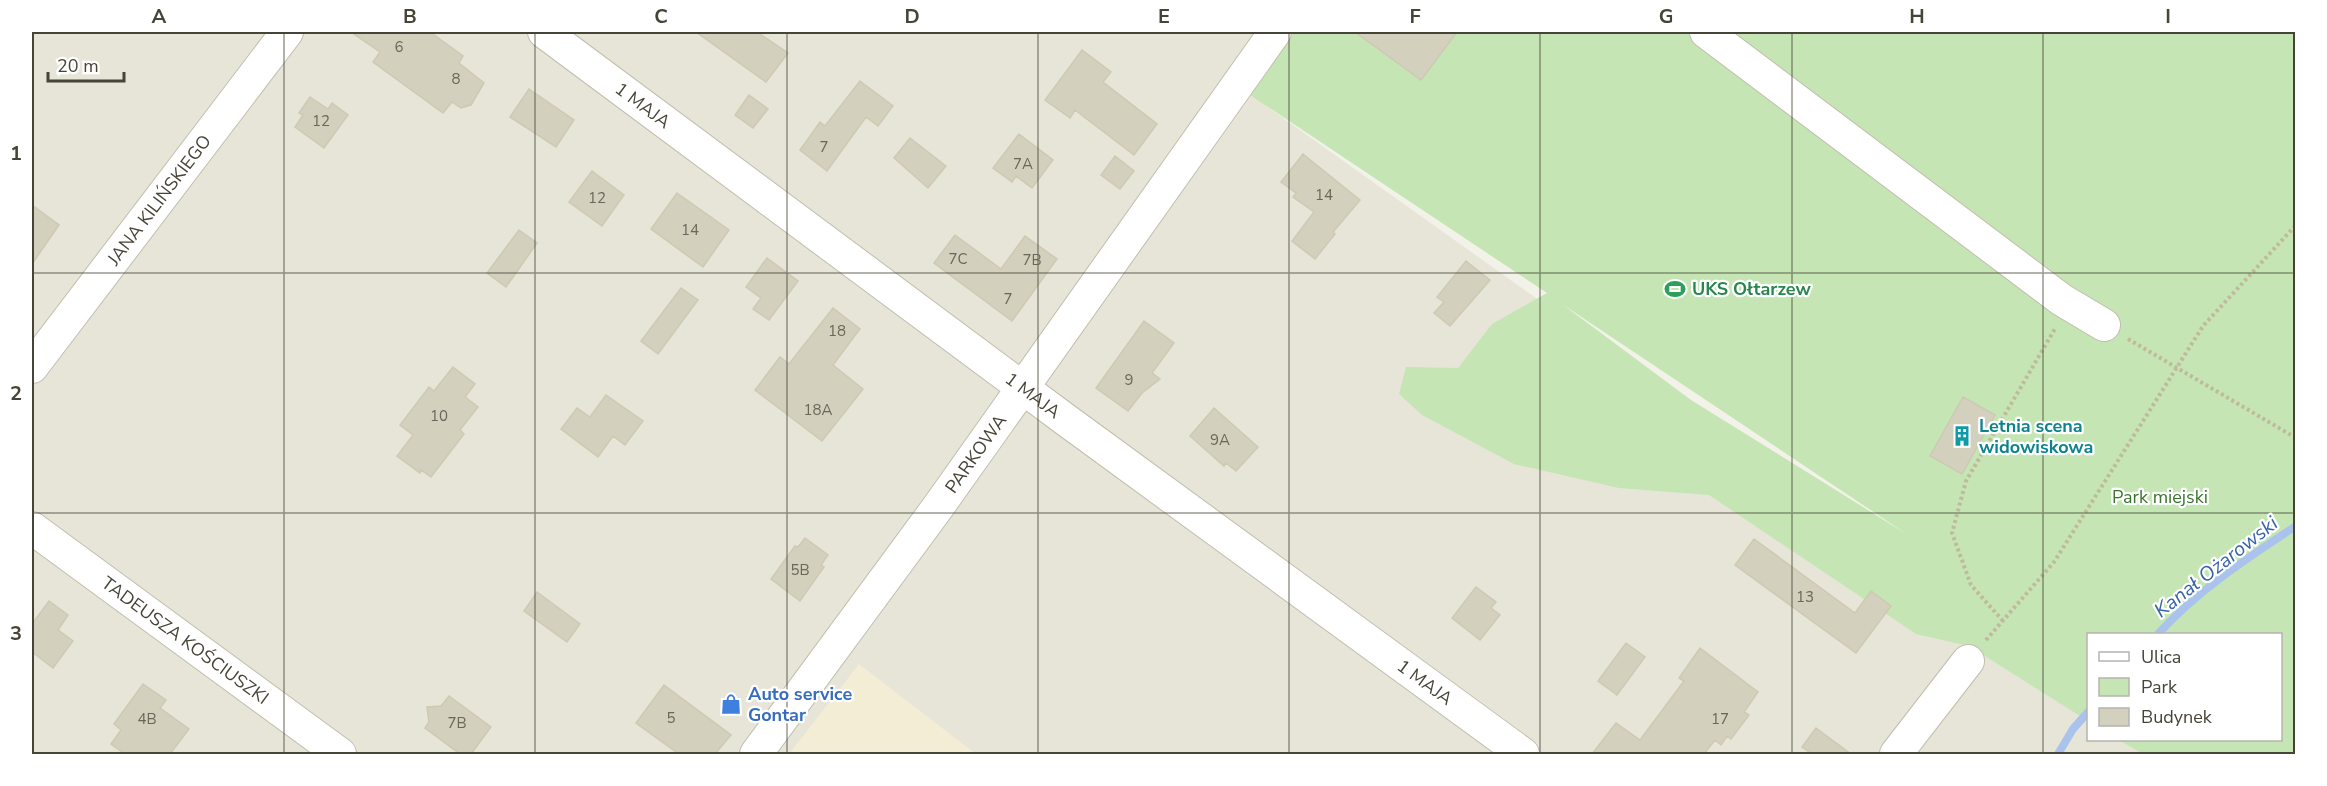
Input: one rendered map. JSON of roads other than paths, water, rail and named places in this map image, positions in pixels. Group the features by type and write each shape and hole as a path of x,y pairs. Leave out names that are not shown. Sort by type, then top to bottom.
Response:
{"street":[{"name":"JANA KILIŃSKIEGO","path":"32,367 287,32"},
{"name":"1 MAJA","path":"544,32 1066,420 1523,754"},
{"name":"PARKOWA","path":"756,754 938,507 1275,32"},
{"path":"1706,32 2069,305 2104,325"},
{"name":"TADEUSZA KOŚCIUSZKI","path":"32,528 339,754"},
{"path":"1896,754 1968,661"}],"waterway":[{"name":"Kanał Ożarowski","path":"2159,633 2206,589 2296,526"},
{"name":"Kanał Ożarowski","path":"2058,754 2073,729 2087,713"}],"place":[{"name":"UKS Ołtarzew","path":"1675,289"},
{"name":"Letnia scena widowiskowa","path":"1962,436"},
{"name":"Auto service Gontar","path":"731,704"}],"park label":[{"name":"Park miejski","path":"2160,497"}]}
